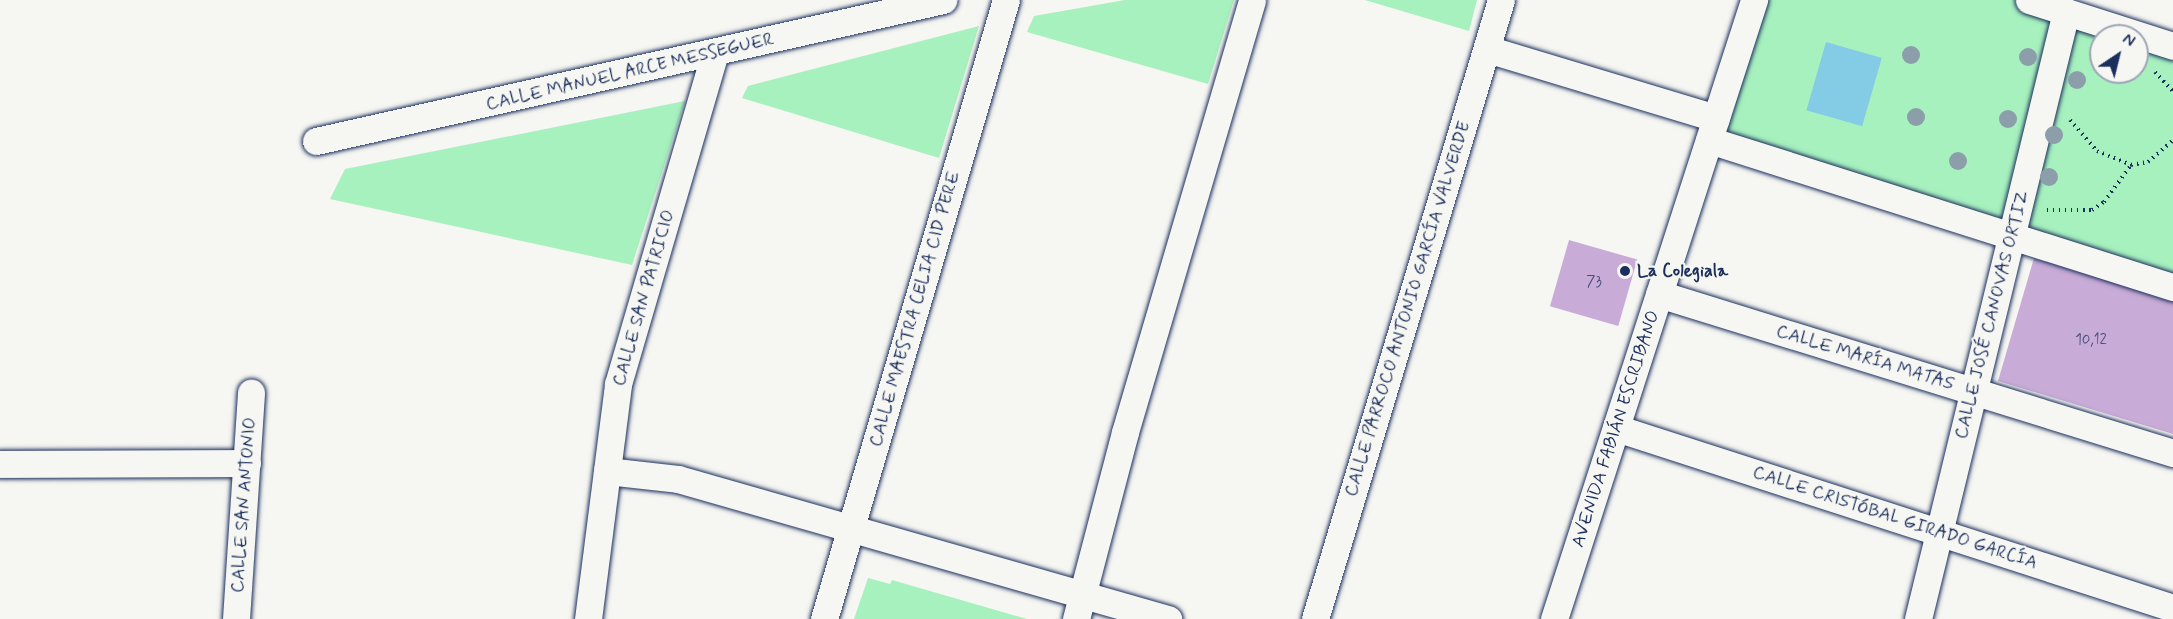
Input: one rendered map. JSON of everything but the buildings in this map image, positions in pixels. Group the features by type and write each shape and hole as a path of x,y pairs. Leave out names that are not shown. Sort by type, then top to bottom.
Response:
{"street":[{"name":"CALLE MANUEL ARCE MESSEGUER","path":"316,141 943,0"},
{"name":"CALLE MAESTRA CELIA CID PERE","path":"824,619 1006,0"},
{"path":"1079,607 1125,432 1252,0"},
{"name":"CALLE PARROCO ANTONIO GARCÍA VALVERDE","path":"1315,619 1501,0"},
{"name":"AVENIDA FABIÁN ESCRIBANO","path":"1554,619 1754,0"},
{"path":"2029,0 2173,46"},
{"name":"CALLE JOSÉ CANOVAS ORTIZ","path":"1918,619 2066,12"},
{"path":"1487,49 2011,236 2173,287"},
{"name":"CALLE SAN PATRICIO","path":"588,619 618,384 715,53"},
{"name":"CALLE MARÍA MATAS","path":"1659,294 2173,453"},
{"name":"CALLE SAN ANTONIO","path":"236,619 251,392"},
{"name":"CALLE CRISTÓBAL GIRADO GARCÍA","path":"1616,428 2173,608"},
{"path":"0,464 246,463"},
{"path":"607,471 678,479 851,528 1079,607 1168,619"}],"path":[{"path":"2047,91 2097,151 2131,165 2148,162 2173,140"},
{"path":"2018,210 2092,210 2104,202 2131,165"}],"green space":[{"path":"1125,0 1234,0 1208,84 1027,32 1034,16"},
{"path":"1365,0 1477,0 1469,31"},
{"path":"1754,0 2029,0 2104,24 2089,24 2089,84 2149,84 2149,38 2173,46 2173,287 1709,140"},
{"path":"979,26 939,158 742,98 748,86"},
{"path":"685,101 632,265 330,199 345,169"},
{"path":"868,578 890,584 892,580 1027,619 854,619"}],"water":[{"path":"1826,42 1882,58 1862,126 1806,110"}],"place":[{"name":"La Colegiala","path":"1625,271"}]}
